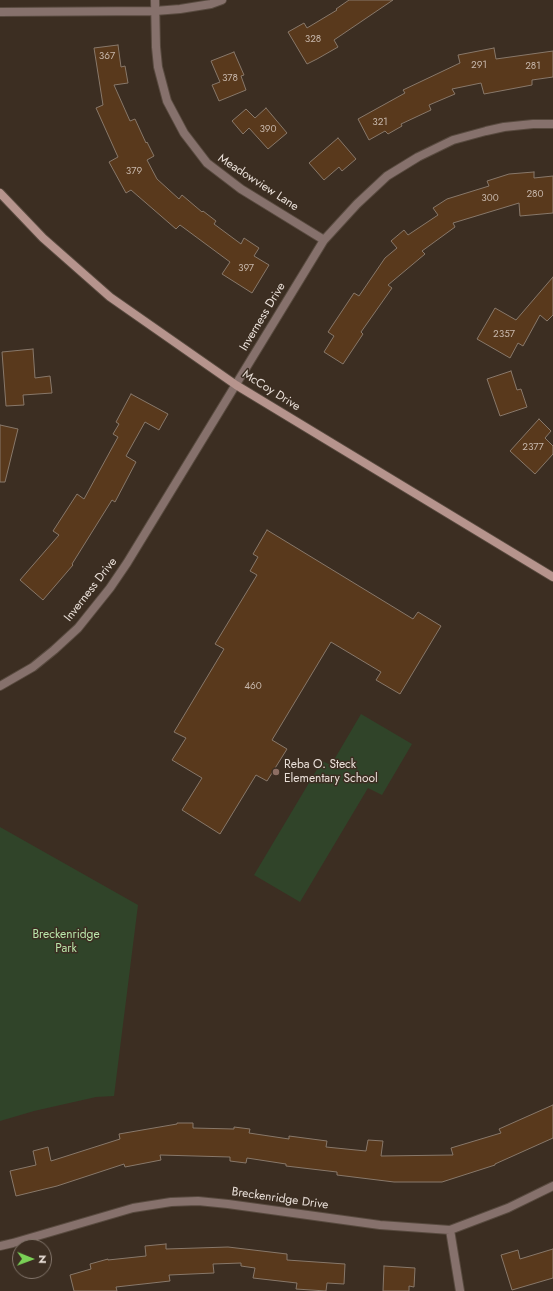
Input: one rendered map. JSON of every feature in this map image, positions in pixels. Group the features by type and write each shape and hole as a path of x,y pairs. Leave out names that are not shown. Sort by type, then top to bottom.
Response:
{"street":[{"name":"Meadowview Lane","path":"155,0 158,67 167,101 184,133 206,163 241,188 324,240"},
{"path":"0,12 155,11 188,8 211,4 222,0"},
{"name":"Inverness Drive","path":"0,686 33,667 54,650 78,628 110,588 127,563 324,240 357,204 387,176 424,154 453,140 486,131 533,124 553,124"},
{"name":"McCoy Drive","path":"0,193 43,238 110,297 236,385 553,577"},
{"name":"Breckenridge Drive","path":"0,1246 133,1208 171,1202 228,1204 380,1225 450,1230 508,1208 553,1186"},
{"path":"450,1230 460,1291"}],"green space":[{"path":"361,714 412,744 382,795 368,788 300,902 254,875 322,761 331,765"},
{"name":"Breckenridge Park","path":"0,827 138,905 114,1096 96,1097 34,1111 0,1121"}],"building":[{"path":"349,0 393,0 334,40 338,47 307,64 288,32 304,23 307,28 337,10 336,9"},
{"path":"118,45 121,67 125,66 128,83 114,85 130,121 135,119 154,156 147,160 157,179 179,199 182,195 202,212 203,211 216,221 214,224 241,244 244,238 259,248 254,256 269,265 252,293 222,274 230,262 180,225 176,229 131,190 126,193 109,162 118,157 96,108 103,105 94,48"},
{"path":"494,48 496,59 553,51 553,77 532,80 532,85 484,94 481,83 452,89 455,94 429,105 431,110 401,124 402,126 388,134 385,131 369,140 358,119 405,93 403,90 460,63 458,55"},
{"path":"234,52 244,75 241,76 246,90 219,101 212,85 220,82 211,61"},
{"path":"266,108 287,133 268,149 249,128 243,134 232,121 246,109 255,118"},
{"path":"338,138 356,159 342,171 339,167 324,180 309,163"},
{"path":"534,172 534,178 553,176 553,213 520,216 519,203 453,223 455,227 422,251 425,254 388,285 392,288 361,332 363,334 343,364 324,352 334,336 328,332 354,293 359,296 385,258 397,248 391,241 404,230 408,235 438,215 433,208 447,199 489,186 487,181 509,174"},
{"path":"553,277 553,315 547,321 540,315 523,346 518,343 510,358 477,339 495,308 516,320"},
{"path":"33,349 35,378 50,376 52,393 23,395 24,405 6,406 2,352"},
{"path":"511,371 517,390 521,389 527,407 500,416 487,379"},
{"path":"131,394 168,414 159,430 145,422 126,456 136,462 115,502 112,500 72,564 73,565 43,600 20,580 59,535 53,531 77,494 84,499 118,437 113,434 119,424 116,422"},
{"path":"539,419 551,431 545,438 553,446 553,454 535,474 510,451"},
{"path":"0,425 18,429 5,482 0,482"},
{"path":"267,530 413,619 418,612 441,626 400,694 376,680 381,672 331,642 272,740 287,749 267,781 256,775 220,834 182,810 202,778 172,760 186,738 174,732 224,649 215,644 257,575 250,571 258,557 253,554"},
{"path":"553,1105 553,1138 495,1165 442,1182 394,1182 337,1175 337,1172 286,1166 286,1164 247,1158 246,1163 230,1161 230,1157 160,1155 161,1160 125,1167 124,1164 57,1186 16,1196 10,1171 36,1165 33,1151 48,1147 51,1161 120,1139 119,1134 177,1123 193,1123 193,1128 234,1129 234,1127 250,1129 249,1133 289,1139 289,1136 327,1141 326,1147 366,1151 368,1140 383,1141 381,1156 453,1155 451,1148 501,1133 499,1129"},
{"path":"166,1244 166,1249 228,1247 287,1254 287,1260 345,1264 344,1284 327,1283 326,1291 296,1289 297,1283 253,1278 255,1268 241,1266 241,1263 213,1264 214,1273 169,1275 170,1281 116,1287 117,1291 74,1291 70,1275 91,1269 90,1264 108,1259 146,1256 145,1246"},
{"path":"553,1249 553,1278 512,1290 501,1255 518,1250 520,1259"},
{"path":"384,1266 415,1268 414,1287 409,1286 409,1291 383,1291"}],"place":[{"name":"Reba O. Steck Elementary School","path":"276,772"}]}
